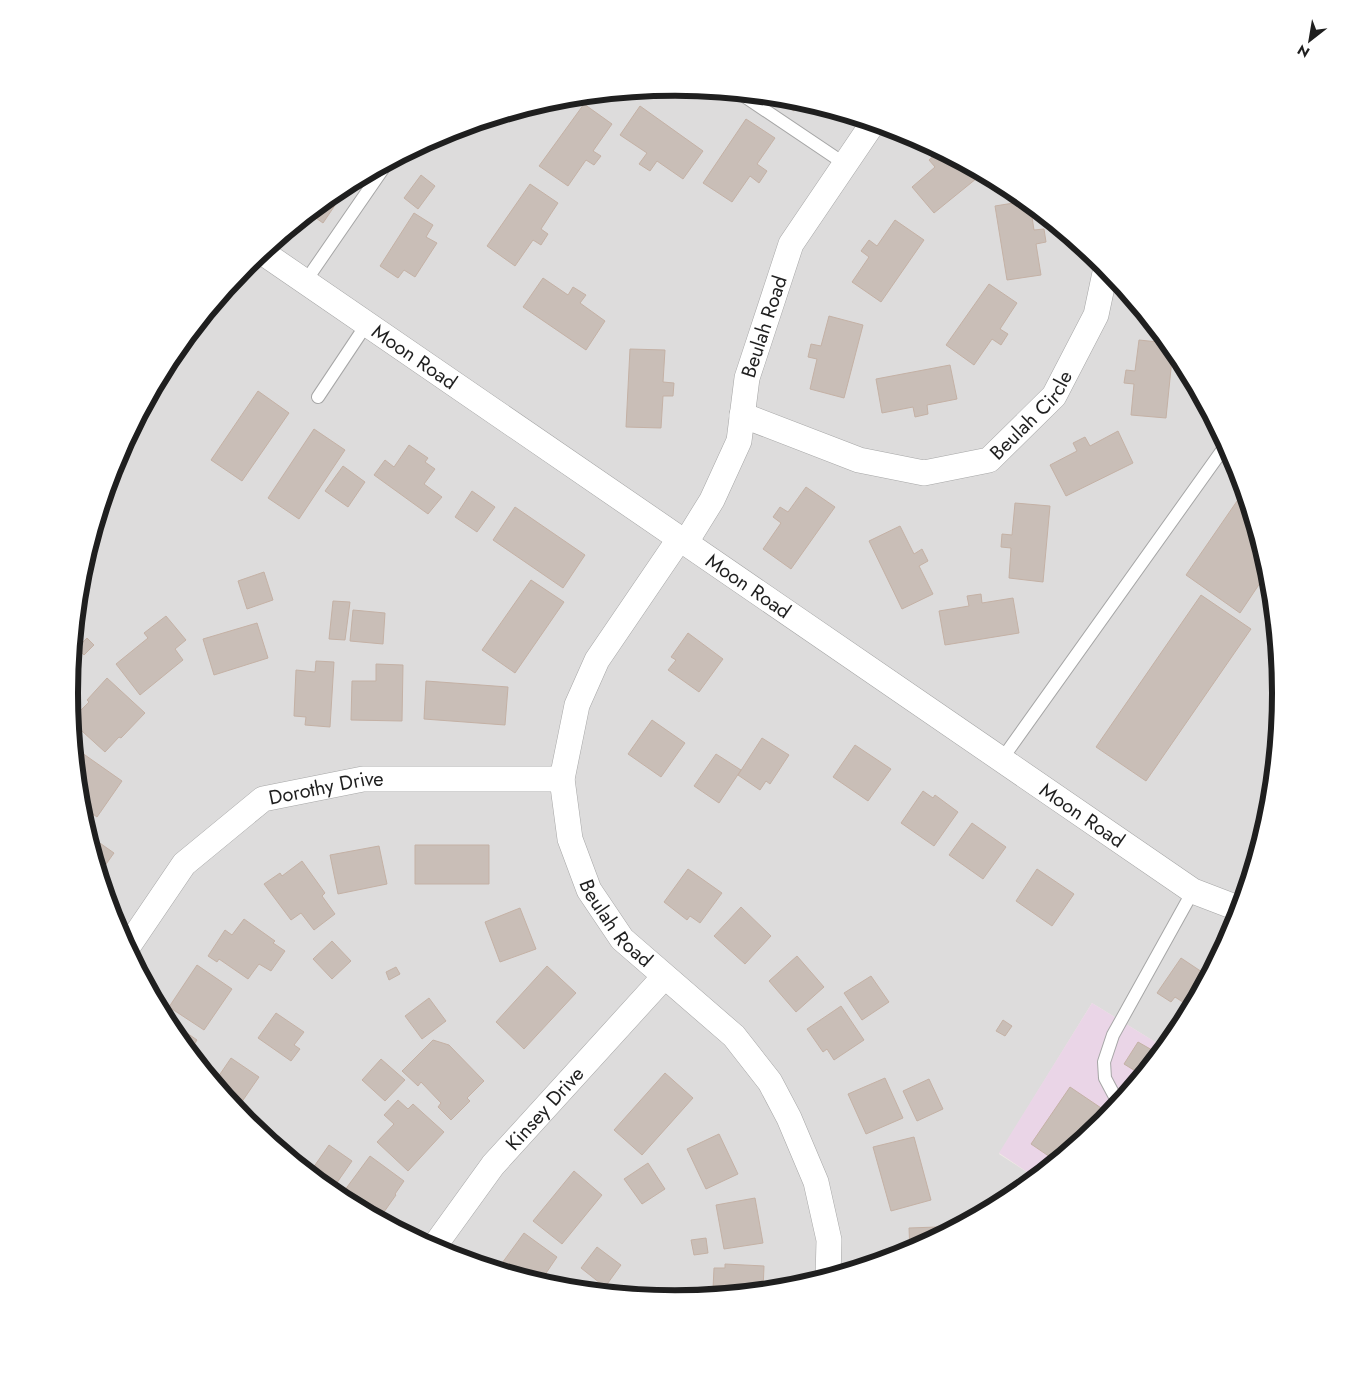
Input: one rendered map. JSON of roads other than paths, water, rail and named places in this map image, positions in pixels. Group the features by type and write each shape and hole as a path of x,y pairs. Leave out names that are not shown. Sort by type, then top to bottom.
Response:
{"street":[{"name":"Beulah Road","path":"828,1271 829,1240 816,1182 789,1118 770,1082 734,1036 622,939 589,890 570,839 562,779 577,705 597,660 712,500 739,441 748,378 791,244 869,129"},
{"name":"Moon Road","path":"268,256 1194,891 1233,906"},
{"name":"Beulah Circle","path":"742,415 860,460 924,473 989,460 1054,396 1096,314 1104,278"},
{"name":"Dorothy Drive","path":"132,941 184,864 262,799 363,779 562,779"},
{"name":"Kinsey Drive","path":"437,1242 493,1165 664,977"}],"lane":[{"path":"751,101 846,164"},
{"path":"305,282 379,174"},
{"path":"318,396 366,324"},
{"path":"1002,759 1221,452"},
{"path":"1116,1096 1105,1078 1104,1062 1113,1035 1194,891"}]}
